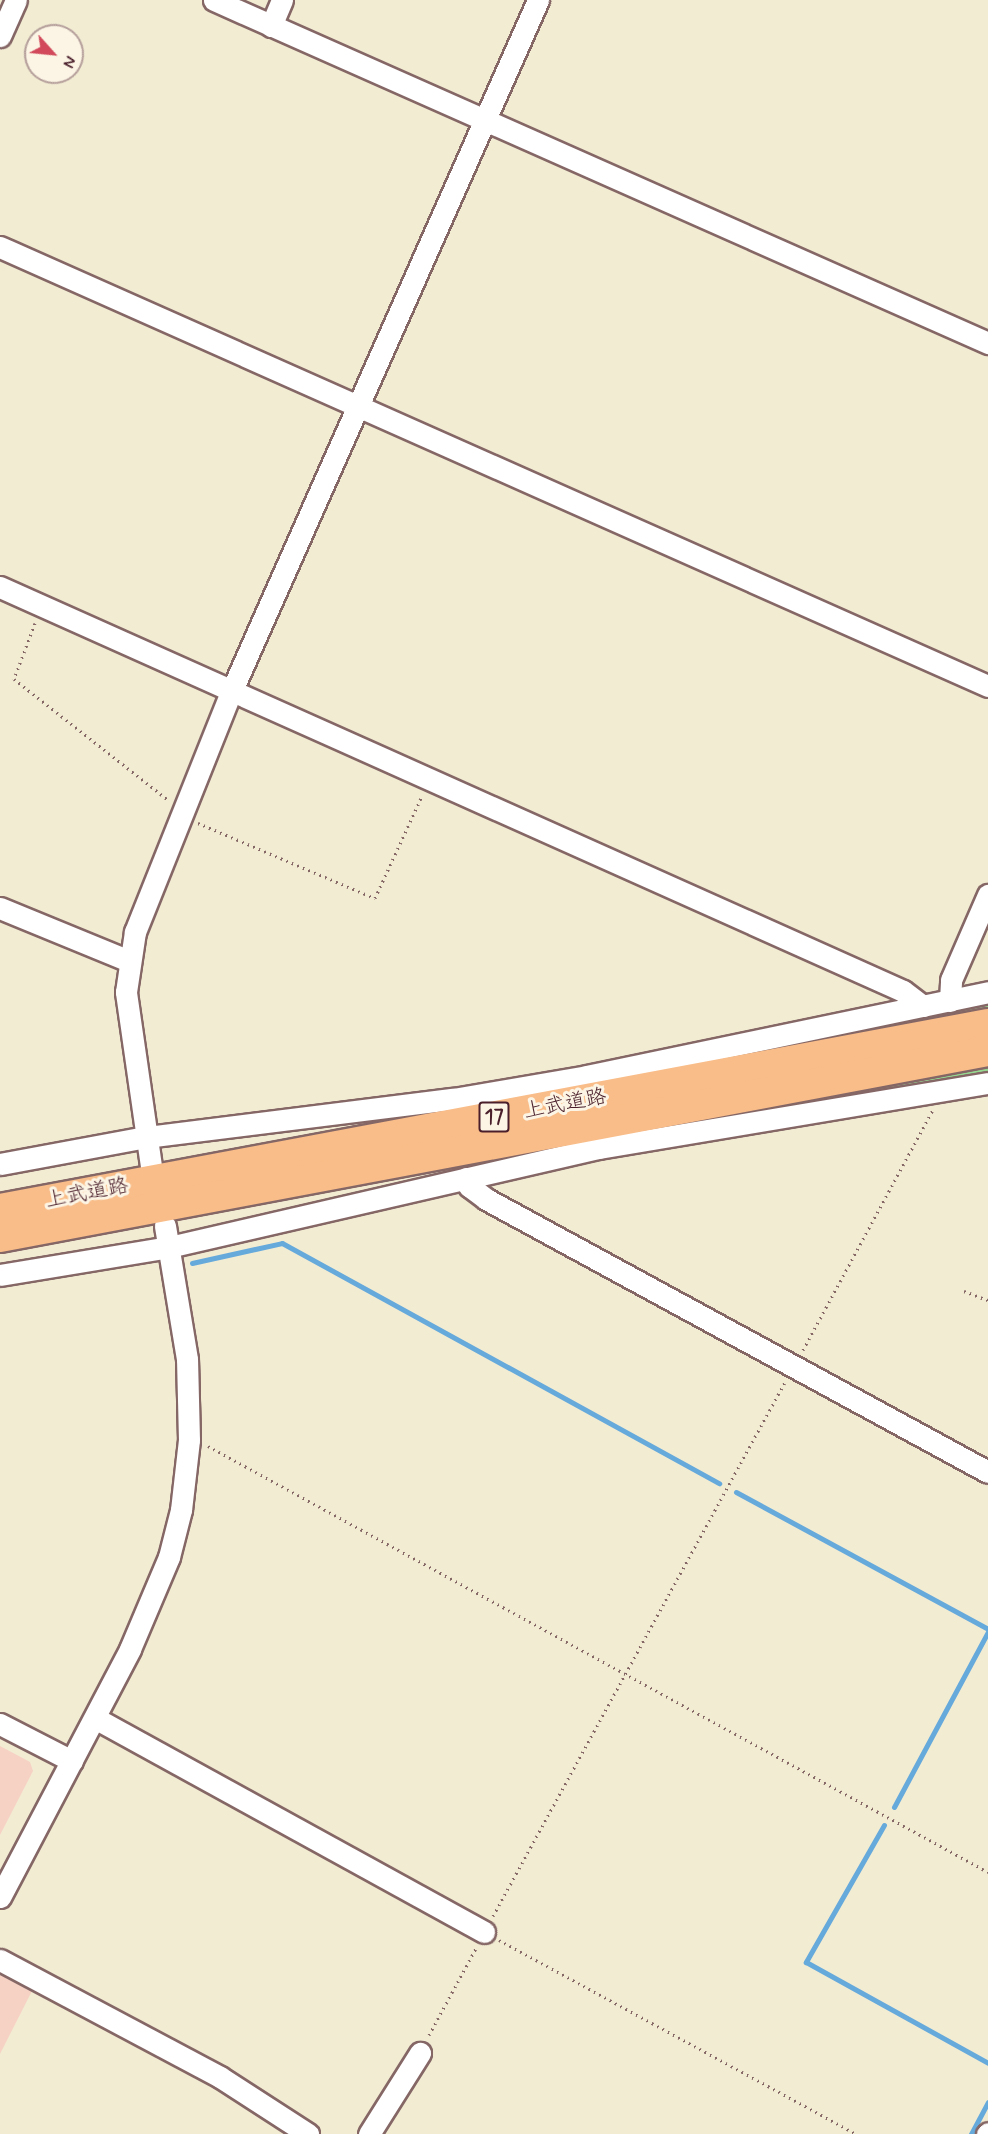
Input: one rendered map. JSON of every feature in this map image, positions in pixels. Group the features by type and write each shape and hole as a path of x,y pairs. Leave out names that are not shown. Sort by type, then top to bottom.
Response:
{"highway":[{"name":"上武道路","path":"0,1236 593,1112 988,1024"},
{"name":"上武道路","path":"0,1209 593,1112 988,1051"}],"street":[{"path":"0,36 16,0"},
{"path":"214,0 988,343"},
{"path":"271,26 282,0"},
{"path":"152,1166 129,1027 129,962 148,898 232,690 538,0"},
{"path":"0,246 357,409 988,686"},
{"path":"0,587 903,991 923,1006"},
{"path":"950,1001 951,980 988,895"},
{"path":"0,908 129,962"},
{"path":"0,1275 167,1236 466,1178 593,1112 923,1006 988,992"},
{"path":"0,1164 146,1137 453,1099 593,1112 936,1090 988,1083"},
{"path":"466,1178 469,1186 486,1199 988,1472"},
{"path":"0,1897 130,1649 169,1557 181,1510 189,1440 187,1359 167,1236"},
{"path":"94,1718 484,1932"},
{"path":"0,1724 72,1761"},
{"path":"0,1959 220,2077 308,2134"},
{"path":"369,2134 420,2053"}],"path":[{"path":"420,2053 626,1672 927,1126 936,1090"},
{"path":"964,1291 988,1300"},
{"path":"189,1440 206,1444 988,1872"},
{"path":"484,1932 857,2134"}],"shaded area":[{"path":"0,1746 30,1762 33,1771 0,1835"},
{"path":"0,1968 34,1987 0,2054"}],"green space":[{"path":"988,998 988,1008 732,1057 731,1054"},
{"path":"988,1065 988,1076 719,1114"}],"waterway":[{"path":"192,1263 282,1243 719,1483"},
{"path":"736,1492 988,1629"},
{"path":"894,1807 988,1632"},
{"path":"884,1825 806,1962 988,2063"},
{"path":"971,2134 988,2102"}]}
